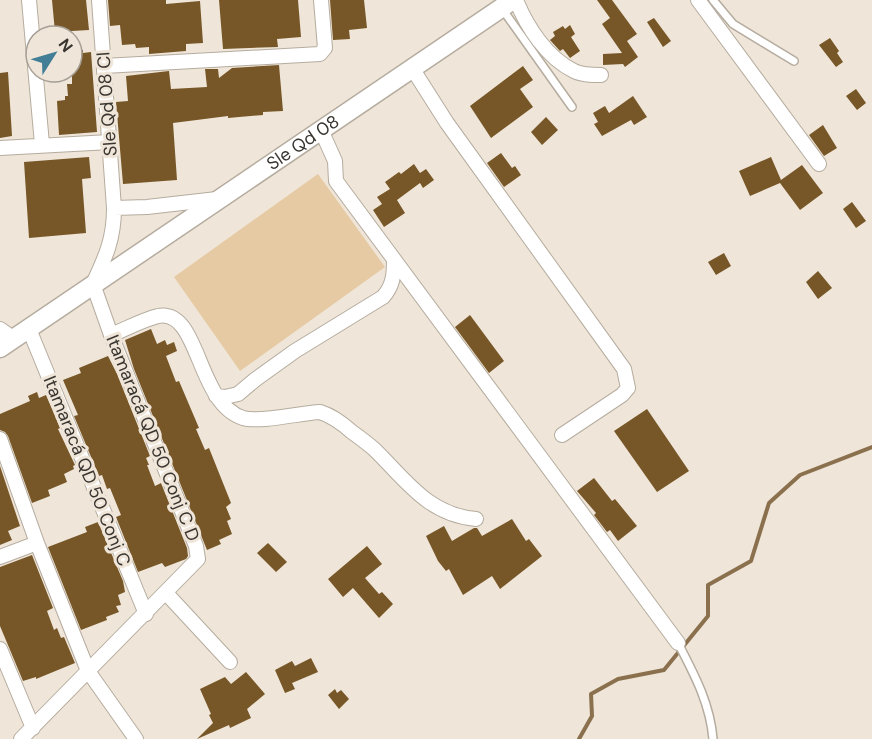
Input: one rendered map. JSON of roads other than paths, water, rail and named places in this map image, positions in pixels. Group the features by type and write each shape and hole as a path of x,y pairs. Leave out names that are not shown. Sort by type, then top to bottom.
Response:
{"street":[{"path":"29,0 42,144"},
{"name":"Sle Qd 08 Cl","path":"93,284 106,257 114,231 99,0"},
{"path":"104,66 320,54 325,48 321,0"},
{"path":"698,0 819,164"},
{"path":"510,3 542,44 563,64 575,72 601,75"},
{"name":"Sle Qd 08","path":"11,336 93,284 510,3"},
{"path":"412,68 447,123 624,369 628,388 622,395 562,435"},
{"path":"321,130 335,161 336,181 678,643"},
{"path":"0,148 110,142"},
{"path":"114,208 147,207 219,199"},
{"path":"216,396 225,397 238,394 294,351 383,297 390,290 394,276 394,260"},
{"name":"Itamaracá QD 50 Conj C D","path":"21,739 197,562 198,554 93,284"},
{"path":"111,335 159,316 178,321 187,331 216,396 230,411 247,419 320,412 332,416 373,448 416,493 430,503 460,517 476,519"},
{"name":"Itamaracá QD 50 Conj C","path":"11,336 146,614"},
{"path":"0,440 37,543 88,670 136,739"},
{"path":"0,557 37,543"},
{"path":"166,593 230,662"},
{"path":"0,649 33,728"}],"lane":[{"path":"713,0 734,24 794,62"},
{"path":"510,3 572,107"},
{"path":"678,643 703,692 712,721 713,739"}],"waterway":[{"path":"579,739 592,716 591,694 618,679 664,670 708,616 708,585 751,561 769,503 800,475 872,447"}]}
